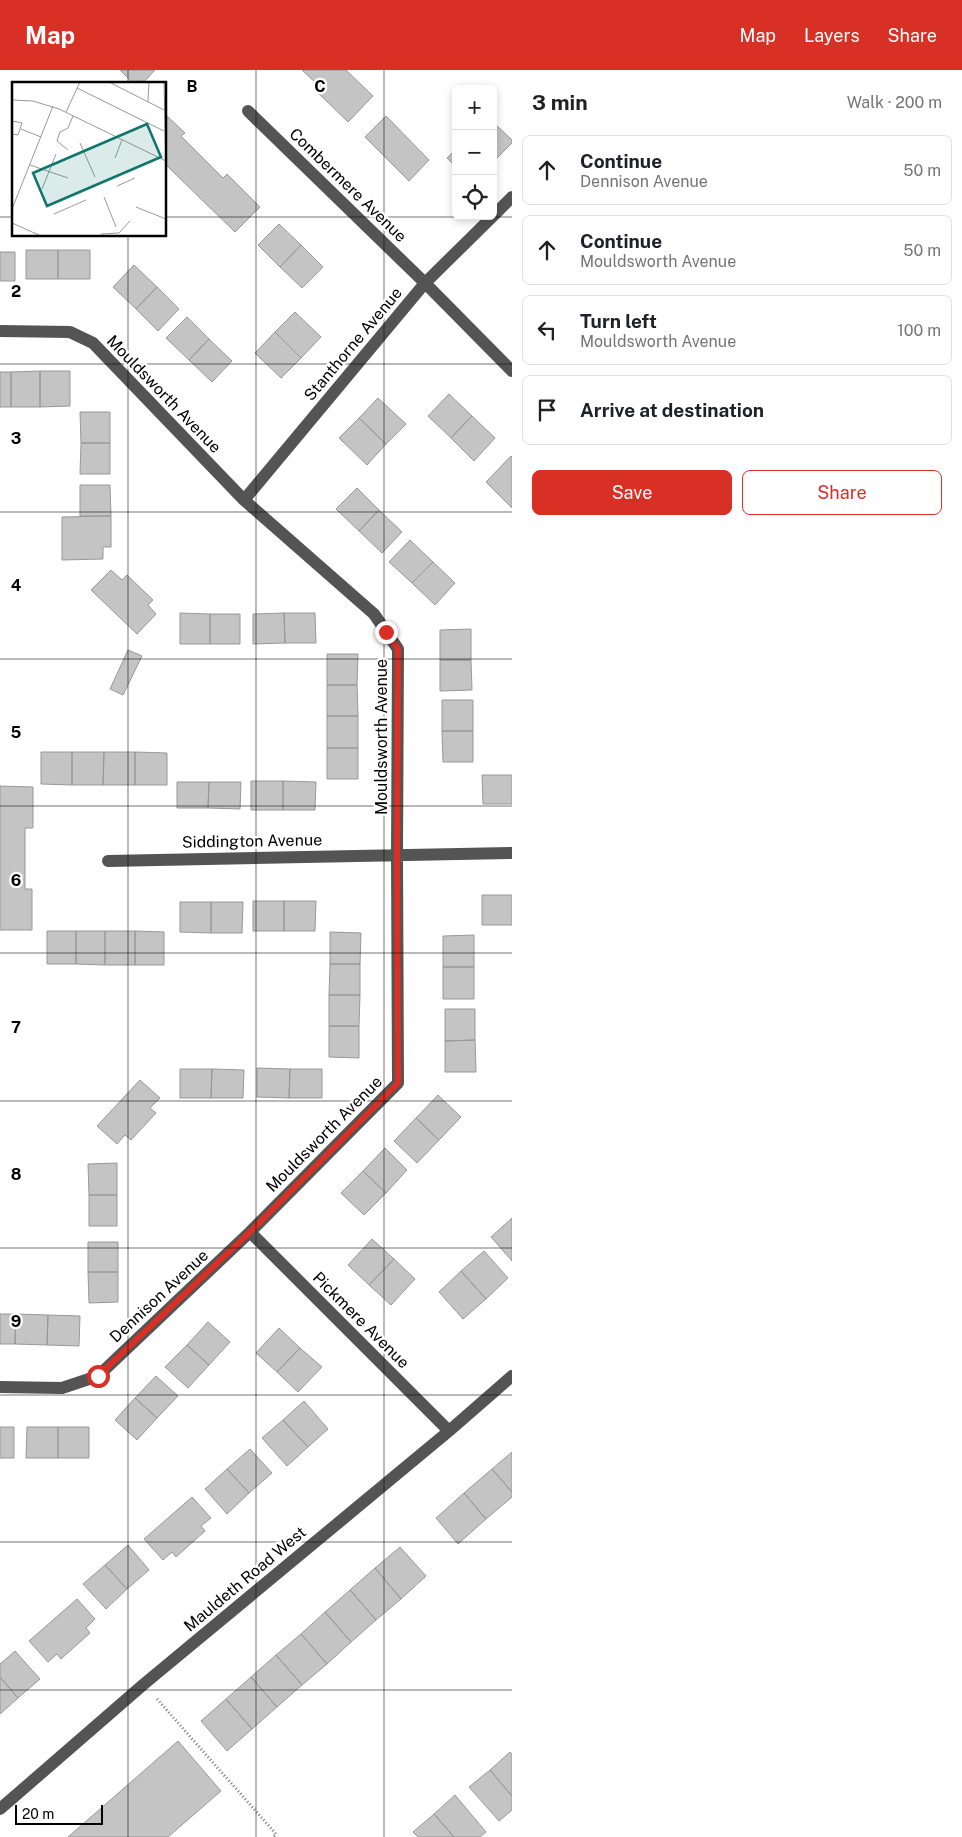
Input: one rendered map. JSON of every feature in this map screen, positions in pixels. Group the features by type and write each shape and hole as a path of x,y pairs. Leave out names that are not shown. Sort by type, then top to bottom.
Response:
{"street":[{"name":"Combermere Avenue","path":"248,111 425,283 512,371"},
{"name":"Stanthorne Avenue","path":"497,212 512,197"},
{"name":"Stanthorne Avenue","path":"244,500 425,283 489,220"},
{"name":"Mouldsworth Avenue","path":"0,331 70,332 93,343 244,500 374,614 398,649 398,1083 250,1232"},
{"name":"Siddington Avenue","path":"108,861 512,853"},
{"name":"Dennison Avenue","path":"0,1388 62,1388 98,1376 250,1232"},
{"name":"Pickmere Avenue","path":"250,1232 449,1431"},
{"name":"Mauldeth Road West","path":"0,1810 144,1684 449,1431 512,1376"}],"path":[{"path":"144,1684 276,1834 273,1837"}],"building":[{"path":"120,70 155,70 144,82 132,82"},
{"path":"302,70 346,70 373,96 348,122 315,90 319,86"},
{"path":"166,115 185,133 181,136 223,178 227,174 260,207 235,232 166,165"},
{"path":"386,116 429,160 409,181 365,137"},
{"path":"497,126 512,140 512,143 497,158"},
{"path":"452,153 452,163 447,158"},
{"path":"279,224 301,245 280,267 258,245"},
{"path":"301,245 323,267 302,288 280,267"},
{"path":"26,250 58,250 58,279 26,279"},
{"path":"58,250 90,250 90,279 58,279"},
{"path":"0,252 15,252 15,281 0,281"},
{"path":"134,265 157,287 136,309 113,287"},
{"path":"157,287 179,309 158,331 136,309"},
{"path":"295,312 321,337 301,358 275,332"},
{"path":"187,317 209,339 189,360 166,338"},
{"path":"275,332 301,358 281,378 255,353"},
{"path":"209,339 232,361 212,382 189,360"},
{"path":"40,371 70,371 70,406 40,407"},
{"path":"40,371 40,407 11,407 11,372"},
{"path":"0,372 11,372 11,407 0,407"},
{"path":"449,394 472,416 451,438 428,416"},
{"path":"378,398 406,424 386,444 359,418"},
{"path":"80,412 110,412 110,443 81,443"},
{"path":"472,416 495,438 474,461 451,438"},
{"path":"359,418 386,444 367,465 339,438"},
{"path":"81,443 110,443 110,474 80,474"},
{"path":"512,457 512,508 486,482"},
{"path":"80,485 110,485 111,516 80,516"},
{"path":"357,488 379,510 359,531 336,509"},
{"path":"379,510 402,532 382,553 359,531"},
{"path":"111,516 111,547 103,547 103,559 62,560 62,517"},
{"path":"410,540 433,562 412,583 389,562"},
{"path":"433,562 455,583 435,605 412,583"},
{"path":"111,570 122,580 127,575 153,600 148,605 156,614 137,634 91,590"},
{"path":"180,613 210,614 210,644 180,644"},
{"path":"284,613 315,613 316,643 285,643"},
{"path":"284,613 285,643 253,644 253,614"},
{"path":"210,614 240,614 240,644 210,644"},
{"path":"471,629 471,660 440,660 440,630"},
{"path":"128,650 142,656 123,695 110,689"},
{"path":"327,654 358,654 357,685 327,685"},
{"path":"440,660 471,660 472,690 440,691"},
{"path":"327,685 357,685 358,716 327,716"},
{"path":"442,700 473,700 473,731 442,731"},
{"path":"327,716 358,716 358,748 327,748"},
{"path":"442,731 473,731 473,762 443,762"},
{"path":"327,748 358,748 358,779 327,779"},
{"path":"41,752 72,752 72,785 41,784"},
{"path":"72,752 104,752 103,785 72,785"},
{"path":"104,752 135,752 135,785 103,785"},
{"path":"135,752 167,753 167,785 135,785"},
{"path":"482,775 512,775 512,804 483,804"},
{"path":"251,781 283,781 283,810 251,810"},
{"path":"283,781 316,782 315,810 283,810"},
{"path":"177,782 209,782 208,808 177,808"},
{"path":"209,782 241,782 240,809 208,808"},
{"path":"0,786 33,787 33,828 25,828 25,889 32,889 32,930 0,930"},
{"path":"482,895 512,895 512,925 482,925"},
{"path":"253,901 284,901 284,931 253,931"},
{"path":"284,901 316,901 315,931 284,931"},
{"path":"180,902 211,902 211,933 180,932"},
{"path":"211,902 243,902 242,933 211,933"},
{"path":"47,931 76,931 76,964 47,964"},
{"path":"76,931 105,931 105,965 76,964"},
{"path":"105,931 135,931 135,965 105,965"},
{"path":"135,931 164,932 164,965 135,965"},
{"path":"330,932 361,933 360,964 330,964"},
{"path":"474,935 474,967 443,967 443,936"},
{"path":"330,964 360,964 360,995 329,995"},
{"path":"443,967 474,967 474,999 443,999"},
{"path":"329,995 360,995 359,1026 329,1026"},
{"path":"445,1009 475,1009 475,1040 445,1041"},
{"path":"329,1026 359,1026 359,1058 329,1057"},
{"path":"475,1040 476,1072 445,1072 445,1041"},
{"path":"257,1068 290,1069 289,1098 257,1097"},
{"path":"180,1069 212,1069 211,1098 180,1098"},
{"path":"212,1069 244,1070 243,1098 211,1098"},
{"path":"290,1069 322,1069 322,1098 289,1098"},
{"path":"140,1080 160,1098 150,1108 156,1113 131,1140 125,1135 117,1144 97,1126"},
{"path":"438,1095 461,1117 439,1140 416,1118"},
{"path":"416,1118 439,1140 417,1163 394,1141"},
{"path":"385,1148 407,1170 386,1193 363,1171"},
{"path":"117,1163 117,1195 89,1195 88,1164"},
{"path":"363,1171 386,1193 364,1215 341,1193"},
{"path":"89,1195 117,1195 117,1226 89,1226"},
{"path":"512,1218 512,1261 491,1237"},
{"path":"372,1239 394,1259 369,1285 348,1265"},
{"path":"88,1242 118,1242 118,1272 88,1272"},
{"path":"484,1251 508,1278 486,1299 461,1271"},
{"path":"394,1259 415,1279 391,1305 369,1285"},
{"path":"461,1271 486,1299 463,1319 439,1292"},
{"path":"88,1272 118,1272 118,1302 89,1303"},
{"path":"0,1314 16,1314 15,1344 0,1344"},
{"path":"16,1314 48,1315 47,1345 15,1344"},
{"path":"48,1315 80,1316 79,1346 47,1345"},
{"path":"208,1322 230,1342 209,1365 187,1345"},
{"path":"279,1328 300,1348 277,1372 256,1353"},
{"path":"187,1345 209,1365 188,1388 165,1367"},
{"path":"300,1348 322,1367 298,1392 277,1372"},
{"path":"156,1376 178,1396 157,1418 135,1398"},
{"path":"135,1398 157,1418 137,1440 115,1420"},
{"path":"304,1401 328,1429 308,1447 283,1420"},
{"path":"283,1420 308,1447 287,1466 262,1438"},
{"path":"0,1427 14,1427 14,1458 0,1458"},
{"path":"27,1427 58,1427 58,1458 26,1458"},
{"path":"58,1427 89,1427 89,1458 58,1458"},
{"path":"250,1449 272,1473 249,1493 227,1469"},
{"path":"512,1452 512,1492 492,1469"},
{"path":"227,1469 249,1493 227,1514 205,1489"},
{"path":"492,1469 512,1492 512,1497 486,1519 464,1493"},
{"path":"464,1493 486,1519 458,1544 436,1518"},
{"path":"192,1497 211,1518 201,1526 205,1531 176,1557 172,1552 163,1560 144,1539"},
{"path":"128,1545 149,1570 127,1589 105,1565"},
{"path":"400,1547 426,1576 401,1599 375,1568"},
{"path":"105,1565 127,1589 106,1609 83,1584"},
{"path":"375,1568 401,1599 376,1620 350,1590"},
{"path":"350,1590 376,1620 351,1642 325,1612"},
{"path":"77,1599 95,1619 86,1628 90,1633 61,1659 57,1654 48,1662 29,1641"},
{"path":"325,1612 351,1642 327,1664 301,1634"},
{"path":"301,1634 327,1664 302,1685 276,1655"},
{"path":"15,1651 40,1679 18,1698 0,1677 0,1664"},
{"path":"276,1655 302,1685 277,1707 251,1677"},
{"path":"0,1677 18,1698 0,1714"},
{"path":"251,1677 277,1707 252,1729 226,1699"},
{"path":"226,1699 252,1729 227,1751 201,1721"},
{"path":"178,1741 221,1791 168,1837 68,1837"},
{"path":"510,1752 512,1754 512,1796 490,1770"},
{"path":"490,1770 512,1796 512,1810 499,1821 469,1787"},
{"path":"455,1795 486,1832 480,1837 454,1837 434,1814"},
{"path":"434,1814 454,1837 418,1837 413,1832"}],"route":[{"path":"98,1376 250,1232 398,1083 398,649 386,632"}]}
